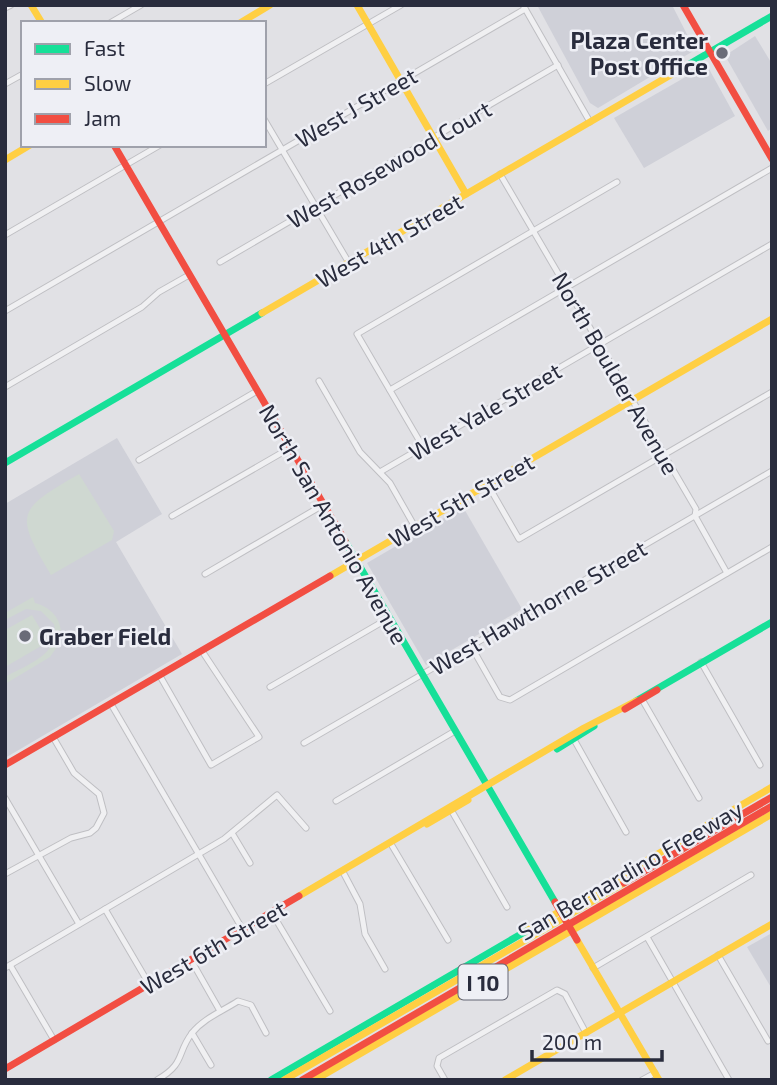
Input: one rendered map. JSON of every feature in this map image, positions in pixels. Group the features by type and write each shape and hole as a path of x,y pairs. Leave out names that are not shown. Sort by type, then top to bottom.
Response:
{"main road":[{"path":"31,5 40,21"},
{"path":"243,21 270,5"},
{"path":"357,5 466,194"},
{"path":"683,5 772,159"},
{"name":"West 4th Street","path":"5,463 772,16"},
{"path":"5,160 27,147"},
{"name":"North San Antonio Avenue","path":"115,147 657,1076"},
{"name":"West 5th Street","path":"5,765 772,319"},
{"name":"West 6th Street","path":"5,1069 772,622"},
{"name":"West 6th Street","path":"616,713 643,701 660,687"},
{"name":"San Bernardino Freeway","path":"271,1080 772,787"},
{"path":"284,1080 772,797"},
{"path":"302,1080 772,806"},
{"name":"San Bernardino Freeway","path":"315,1080 772,814"},
{"path":"505,1080 772,924"}],"street":[{"path":"5,8 10,5"},
{"path":"113,21 141,5"},
{"path":"266,83 401,5"},
{"path":"524,7 590,122"},
{"name":"West J Street","path":"5,311 524,7"},
{"name":"West Rosewood Court","path":"220,262 558,65"},
{"path":"5,84 21,75"},
{"path":"266,122 349,263"},
{"path":"5,235 156,147"},
{"path":"390,390 772,168"},
{"name":"North Boulder Avenue","path":"500,174 696,509 695,516 727,573"},
{"path":"423,447 357,334 617,182"},
{"name":"West Yale Street","path":"380,472 772,244"},
{"path":"5,387 142,307 159,292 189,275"},
{"path":"319,382 360,452 390,483 415,527"},
{"path":"139,460 257,391"},
{"path":"488,485 519,539 772,392"},
{"path":"172,516 290,448"},
{"name":"West Hawthorne Street","path":"304,743 772,471"},
{"path":"205,574 323,505"},
{"path":"471,646 502,699 510,700 772,547"},
{"path":"270,687 389,618"},
{"path":"160,676 211,765 259,737 202,651"},
{"path":"702,664 760,765"},
{"path":"643,701 699,798"},
{"path":"111,704 243,930"},
{"path":"336,801 455,731"},
{"path":"5,874 71,838 90,833 104,813 99,794 74,773 53,737"},
{"path":"573,738 626,832"},
{"path":"54,1040 8,966 232,833 277,794 306,828"},
{"path":"5,798 79,924"},
{"path":"451,810 507,907"},
{"path":"232,833 250,863"},
{"path":"391,844 448,940"},
{"path":"343,872 356,895 365,934 385,969"},
{"path":"593,968 751,875"},
{"path":"105,909 149,984"},
{"path":"272,913 330,1011"},
{"path":"647,937 729,1080"},
{"path":"718,955 768,1041"},
{"path":"191,960 220,1012"},
{"path":"445,1080 437,1061 557,990 561,990 586,1033"},
{"path":"157,1080 177,1065 192,1033 238,1001 247,1001 266,1032"},
{"path":"192,1033 211,1065"},
{"path":"642,1080 657,1076"}],"shaded area":[{"path":"537,5 672,5 695,50 598,108 590,103"},
{"path":"755,36 772,64 772,128 768,131 727,59 729,53"},
{"path":"703,67 709,69 735,116 644,168 614,118"},
{"path":"117,438 162,514 116,542 182,654 5,758 5,504"},
{"path":"79,474 114,531 112,540 51,575 31,538 27,525 28,515 33,505 43,496"},
{"path":"463,507 522,609 426,665 367,563"},
{"path":"33,597 35,603 47,608 56,617 61,641 50,657 5,684 5,677 32,663 48,651 53,643 54,624 41,611 26,609 5,620 5,613"},
{"name":"Graber Field","path":"32,615 48,642 5,667 5,630"},
{"path":"772,933 772,989 747,947"}],"traffic: fast":[{"path":"674,73 772,16"},
{"path":"5,463 262,313"},
{"path":"345,541 555,902"},
{"path":"636,701 772,622"},
{"path":"557,749 594,726"},
{"path":"271,1080 528,930"}],"traffic: slow":[{"path":"31,5 41,21"},
{"path":"243,21 270,5"},
{"path":"357,5 466,194"},
{"path":"262,313 674,73"},
{"path":"5,160 27,147"},
{"path":"330,576 772,319"},
{"path":"299,896 584,728 636,701"},
{"path":"528,930 772,787"},
{"path":"427,824 468,800"},
{"path":"315,1080 772,814"},
{"path":"284,1080 624,883"},
{"path":"505,1080 772,924"},
{"path":"577,940 659,1080"}],"traffic: jam":[{"path":"683,5 772,159"},
{"path":"115,147 345,541"},
{"path":"5,765 330,576"},
{"path":"625,709 657,690"},
{"path":"624,883 772,797"},
{"path":"302,1080 772,806"},
{"path":"5,1069 299,896"},
{"path":"555,902 577,940"}],"place":[{"name":"Plaza Center Post Office","path":"722,53"},
{"name":"Graber Field","path":"25,636"}]}
